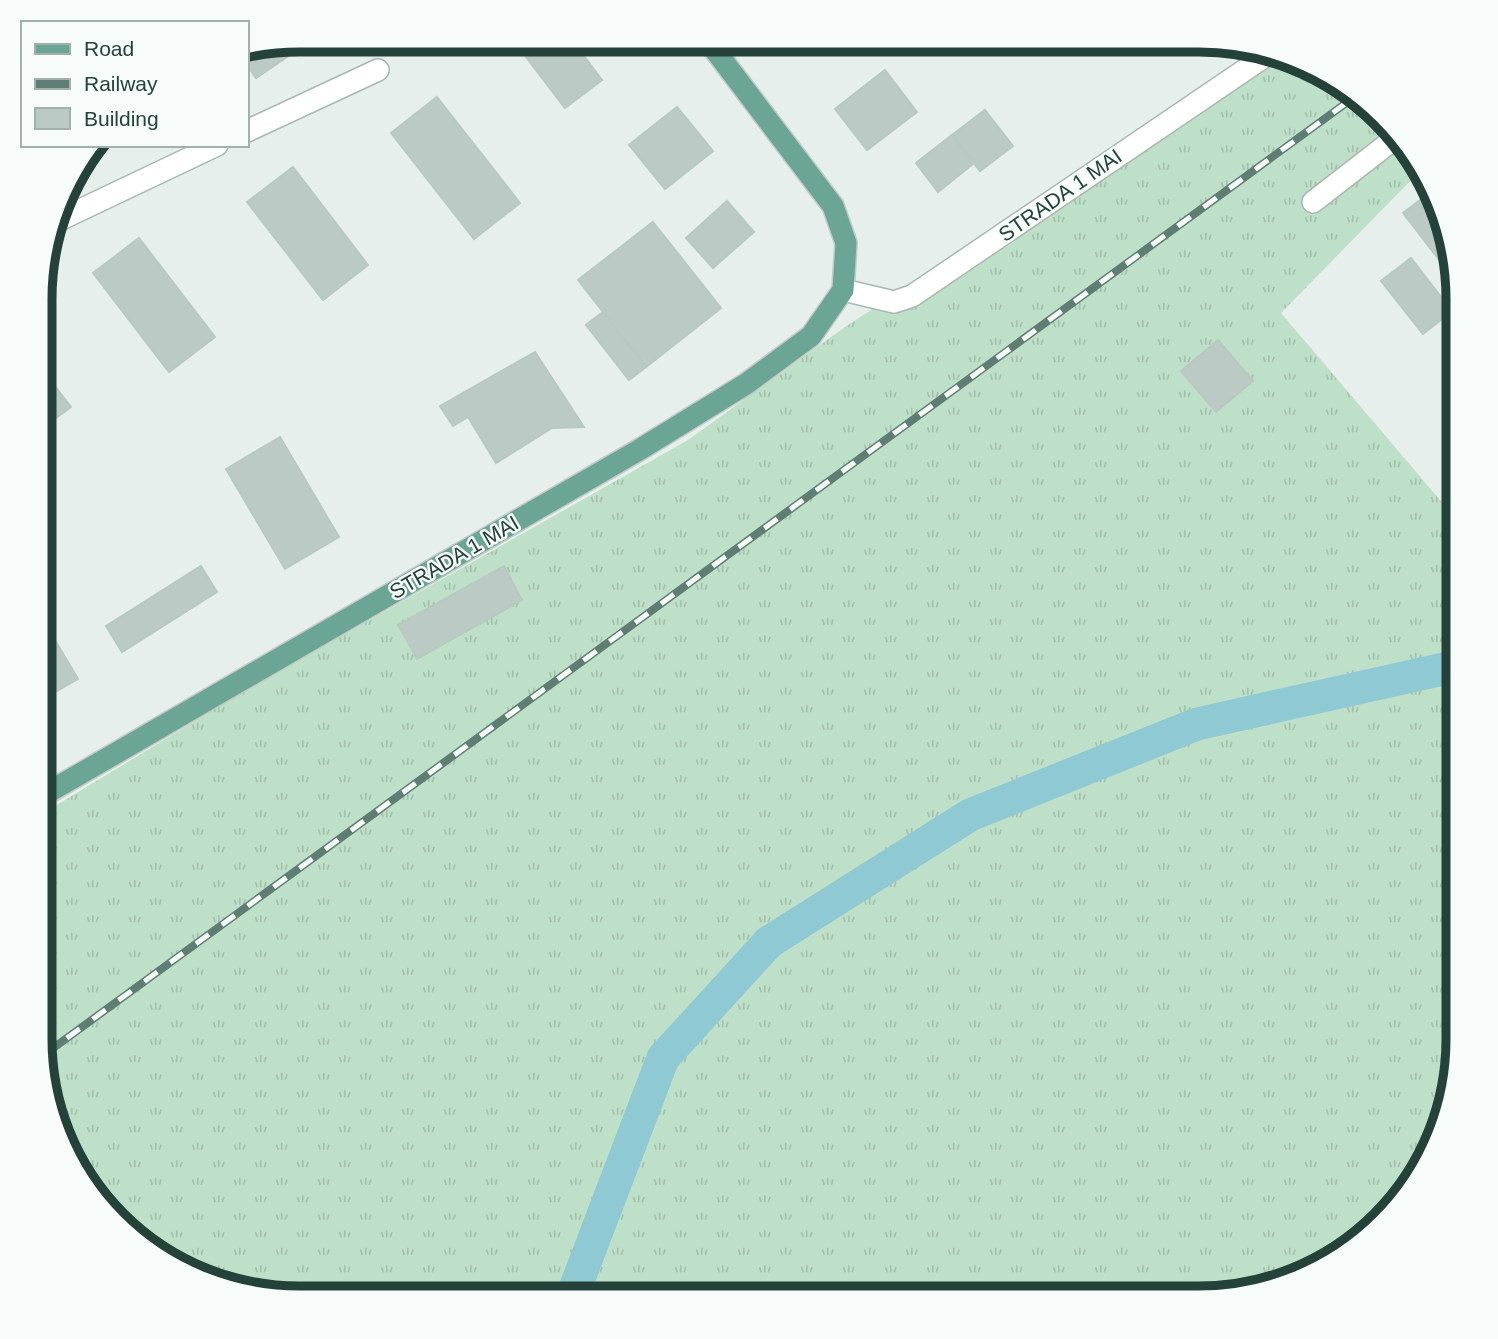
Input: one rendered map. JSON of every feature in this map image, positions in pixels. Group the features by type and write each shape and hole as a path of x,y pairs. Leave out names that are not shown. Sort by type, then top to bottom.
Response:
{"main road":[{"path":"718,52 833,206 846,243 843,290"},
{"name":"STRADA 1 MAI","path":"53,790 639,450 747,384 811,336 843,290"}],"street":[{"name":"STRADA 1 MAI","path":"843,290 894,302 912,296 1259,60"},
{"path":"248,131 378,70"},
{"path":"1313,202 1389,143"},
{"path":"67,216 213,147"}],"green space":[{"path":"1254,59 1293,71 1336,94 1373,125 1404,162 1413,178 1281,313 1445,506 1446,1040 1437,1104 1427,1134 1404,1177 1373,1214 1336,1245 1293,1268 1247,1282 1215,1286 283,1286 251,1282 205,1268 162,1245 125,1214 94,1177 71,1134 57,1088 53,1056 53,808 248,689 688,440 845,327"}],"building":[{"path":"294,52 256,78 248,66 248,58"},
{"path":"522,52 581,52 602,80 565,108"},
{"path":"885,70 917,112 867,150 835,109"},
{"path":"437,97 520,203 474,239 391,133"},
{"path":"677,107 713,151 665,189 629,145"},
{"path":"985,110 1013,146 980,171 952,135"},
{"path":"952,135 974,163 938,192 916,163"},
{"path":"293,167 368,265 323,300 247,202"},
{"path":"1423,197 1437,235 1443,264 1403,213"},
{"path":"727,201 754,232 713,268 686,238"},
{"path":"653,222 721,308 646,367 578,280"},
{"path":"139,238 215,337 169,372 93,273"},
{"path":"1411,258 1445,302 1445,317 1423,334 1381,281"},
{"path":"603,312 646,367 629,380 586,325"},
{"path":"1218,340 1253,381 1216,412 1181,371"},
{"path":"535,352 584,427 552,428 496,463 468,417 453,426 440,406"},
{"path":"52,383 71,407 52,421"},
{"path":"280,437 339,537 285,569 226,469"},
{"path":"201,566 217,592 122,652 106,626"},
{"path":"504,566 522,600 417,659 398,625"},
{"path":"52,636 78,679 53,694"}],"waterway":[{"path":"576,1286 663,1058 769,942 970,815 1197,724 1446,669"}],"railway":[{"path":"53,1048 1347,102"}]}
